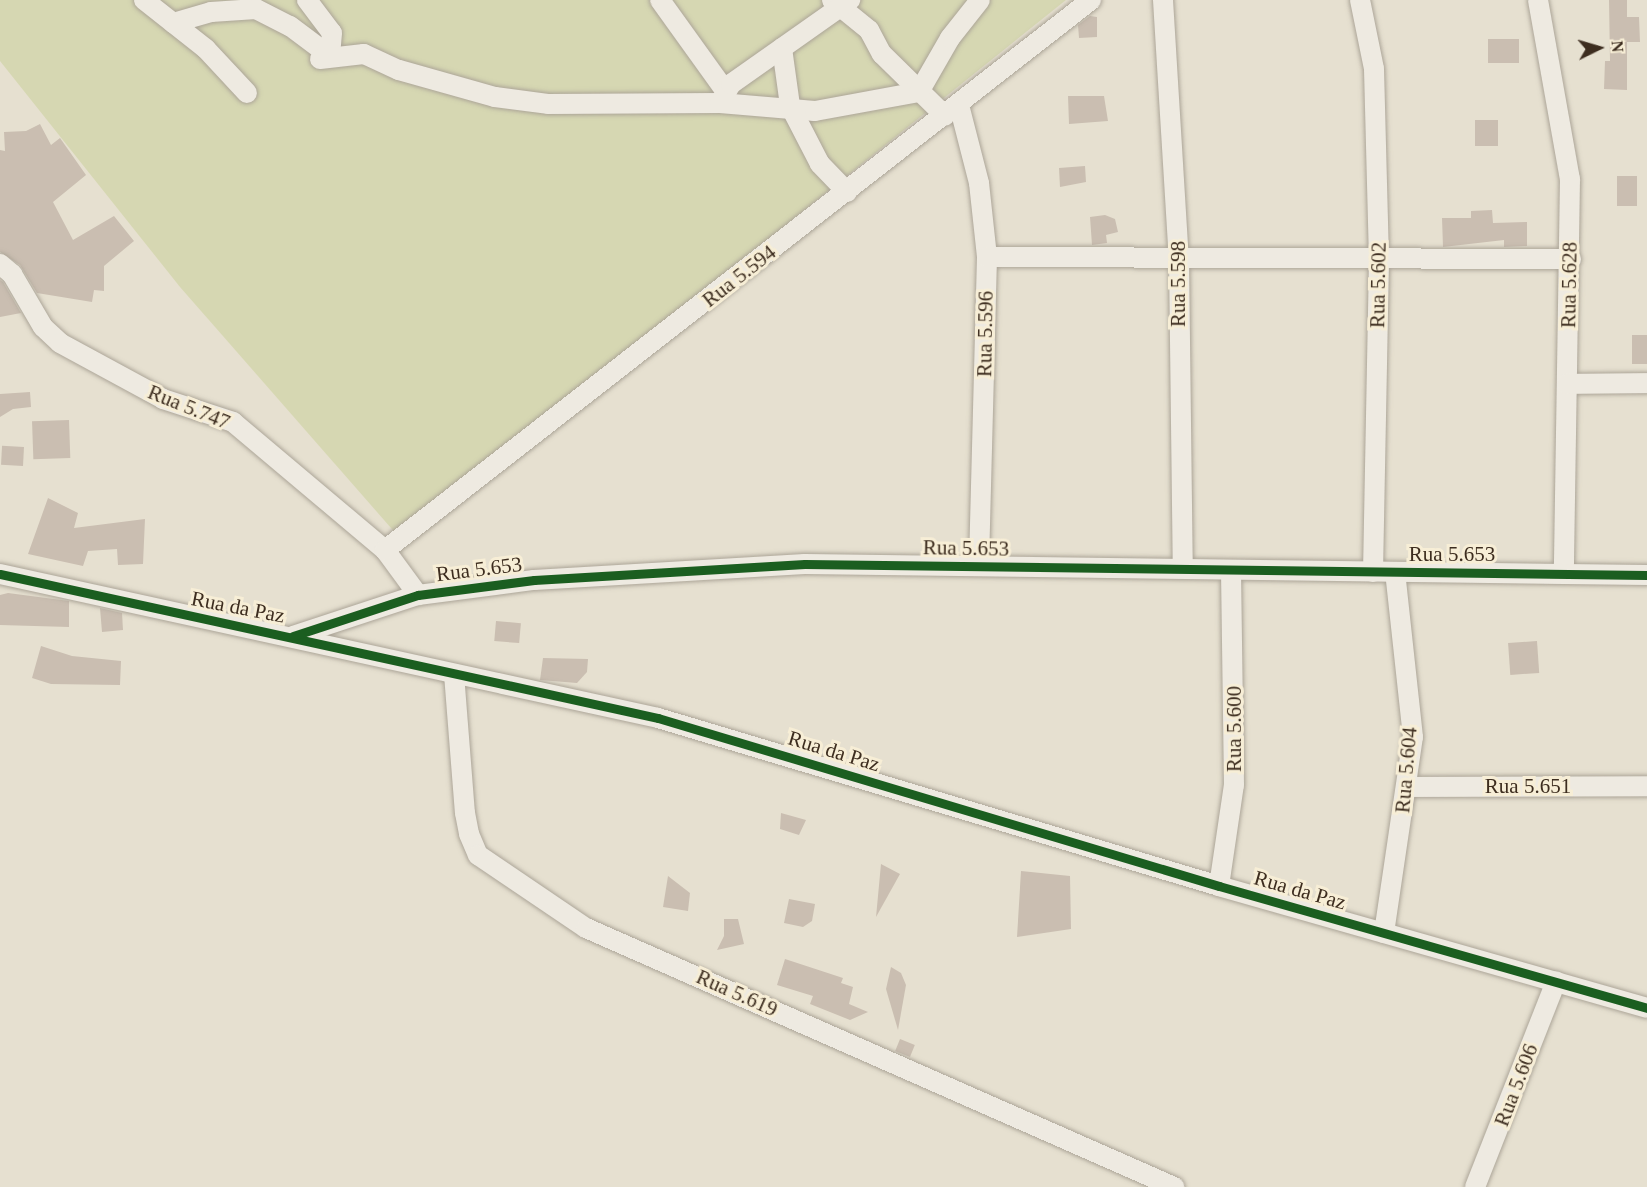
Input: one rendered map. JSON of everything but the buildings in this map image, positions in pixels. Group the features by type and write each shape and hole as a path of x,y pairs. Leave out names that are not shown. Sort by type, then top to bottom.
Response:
{"street":[{"path":"144,0 206,49 247,93"},
{"path":"307,0 332,33 325,57"},
{"path":"660,0 723,97"},
{"path":"173,23 219,6 256,9 290,26 325,57 364,54 399,70 495,97 548,104 723,97 815,111 919,92 950,38 980,0"},
{"name":"Rua 5.594","path":"385,550 952,111 1091,0"},
{"name":"Rua 5.598","path":"1163,0 1179,259 1183,568"},
{"name":"Rua 5.602","path":"1360,0 1374,69 1379,260 1373,572"},
{"name":"Rua 5.628","path":"1538,0 1570,179 1571,260 1564,573"},
{"path":"723,97 731,84 840,3 869,30 882,54 919,92 952,111"},
{"path":"782,48 790,106 820,164 847,192"},
{"name":"Rua 5.596","path":"952,111 979,183 987,257 979,566"},
{"path":"987,257 1571,260"},
{"name":"Rua 5.747","path":"0,264 12,274 43,327 60,343 163,399 233,422 385,550 418,595"},
{"path":"1567,384 1647,383"},
{"name":"Rua 5.653","path":"293,636 418,595 534,580 805,564 1647,575"},
{"name":"Rua 5.600","path":"1219,886 1234,773 1231,570"},
{"name":"Rua 5.604","path":"1384,933 1408,787 1413,737 1395,572"},
{"name":"Rua da Paz","path":"0,574 293,636 658,718 1219,886 1647,1008"},
{"name":"Rua 5.619","path":"454,674 465,813 469,834 478,855 586,928 1174,1187"},
{"name":"Rua 5.651","path":"1408,787 1645,788"},
{"name":"Rua 5.606","path":"1474,1187 1556,981"}],"green space":[{"path":"0,0 1066,0 398,536 180,287 0,61"}],"cycle path":[{"path":"293,636 418,595 534,580 805,564 1647,575"},
{"path":"0,574 658,718 1219,886 1647,1008"}]}
